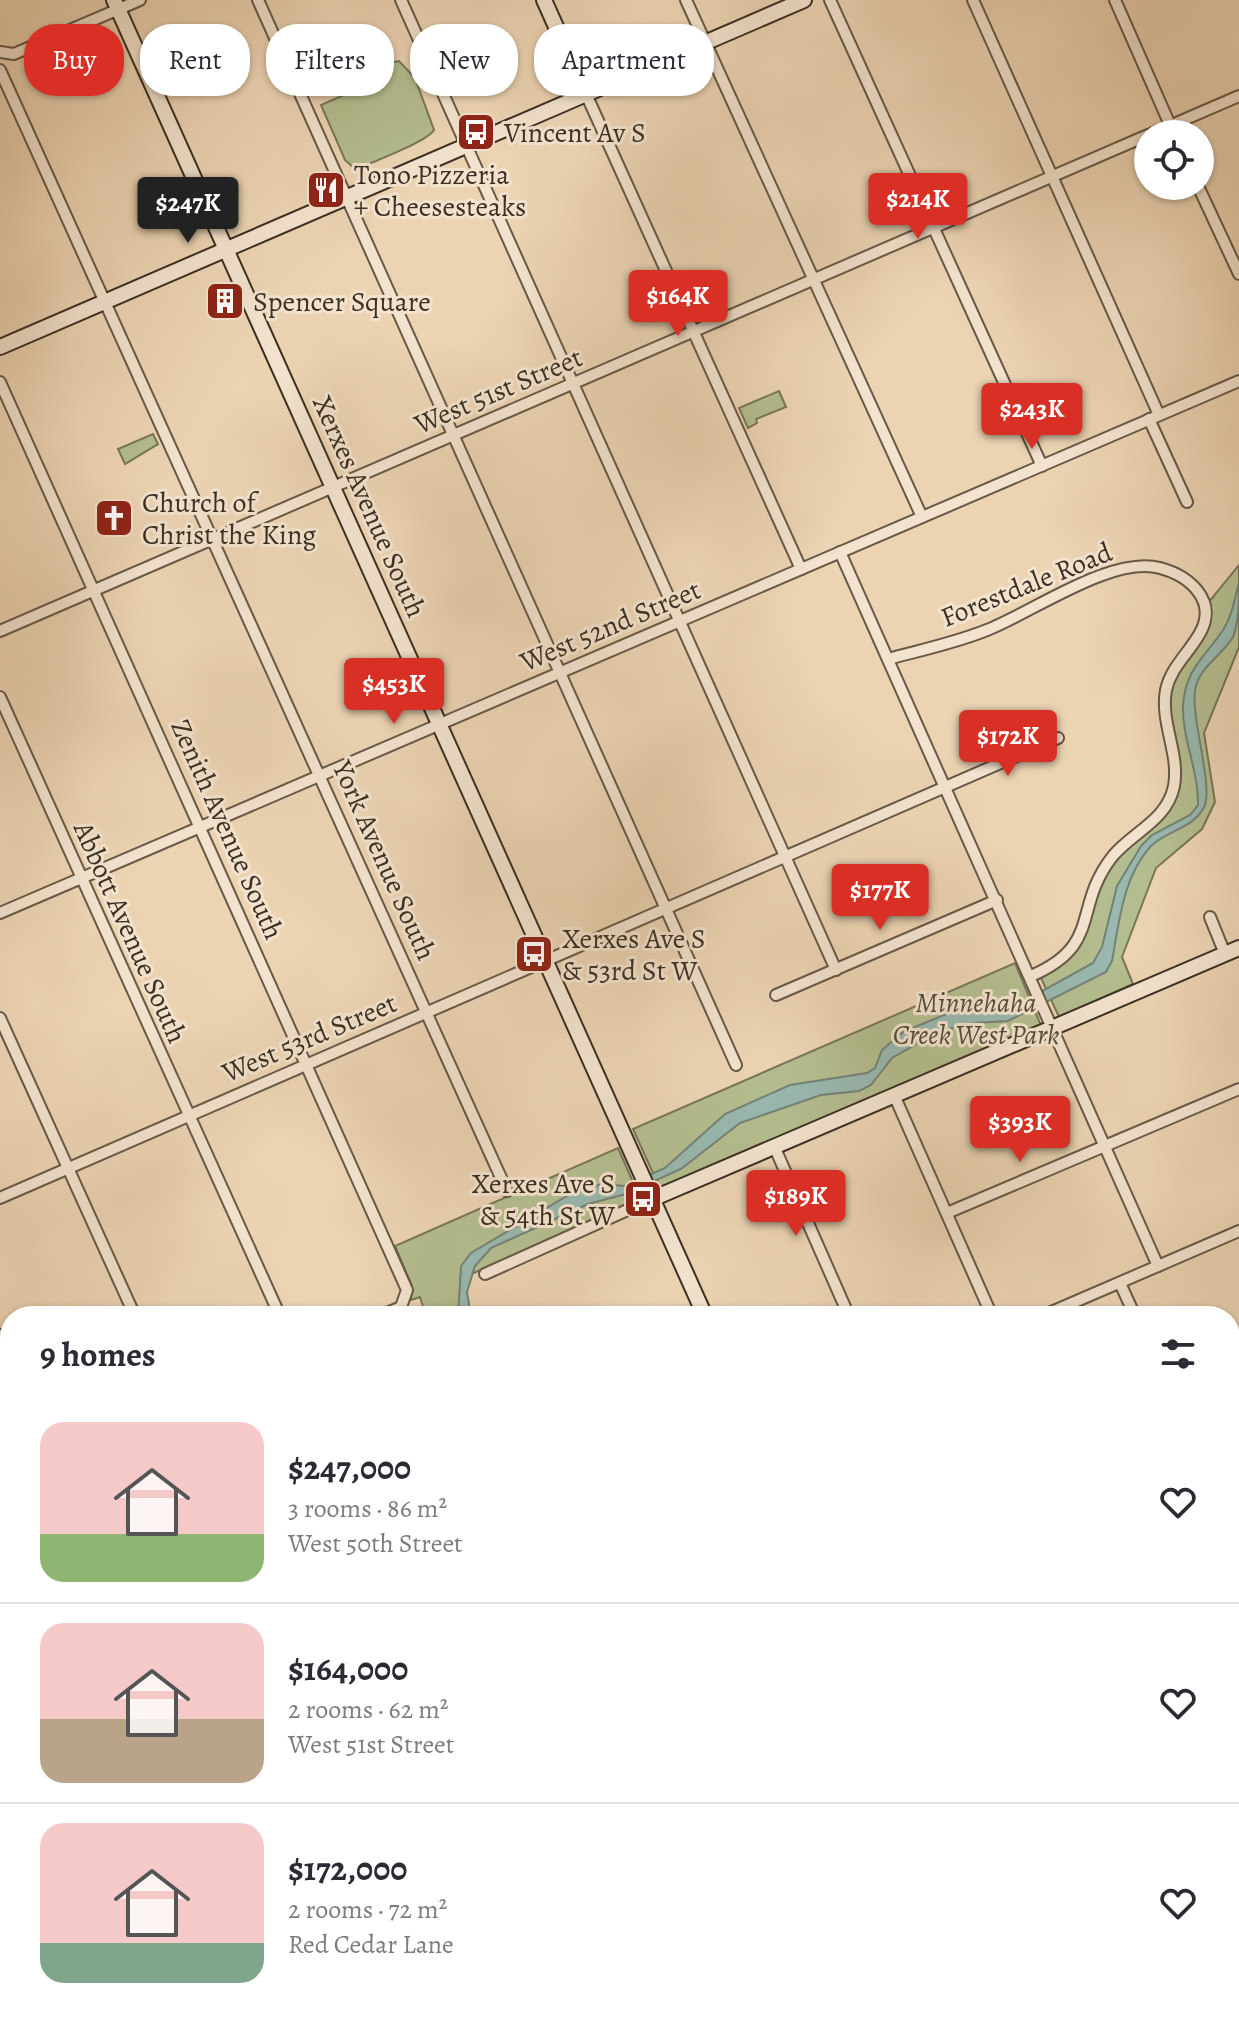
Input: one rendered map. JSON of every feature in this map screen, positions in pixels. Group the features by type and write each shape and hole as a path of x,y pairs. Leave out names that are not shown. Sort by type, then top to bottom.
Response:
{"street":[{"path":"1,53 14,54 116,5 140,0"},
{"path":"258,0 736,1065"},
{"path":"401,0 836,970"},
{"path":"544,0 555,24"},
{"path":"686,0 697,24"},
{"path":"714,38 804,0"},
{"path":"830,0 1042,466"},
{"path":"973,0 1053,178 1187,502"},
{"path":"1115,0 1168,120"},
{"name":"Xerxes Avenue South","path":"116,5 700,1306"},
{"path":"714,62 922,517"},
{"name":"York Avenue South","path":"0,70 507,1191"},
{"path":"0,347 581,96"},
{"path":"587,96 801,569"},
{"name":"West 51st Street","path":"1192,120 1239,96"},
{"name":"West 51st Street","path":"0,631 1134,142"},
{"path":"1205,200 1239,274"},
{"name":"West 52nd Street","path":"0,913 1239,381"},
{"name":"Zenith Avenue South","path":"0,382 407,1290 407,1298 402,1306"},
{"path":"840,552 1158,1266"},
{"name":"Forestdale Road","path":"888,659 987,630 1128,566 1161,568 1188,579 1203,599 1204,623 1170,675 1166,691 1165,710 1175,773 1169,801 1152,824 1112,858 1093,891 1078,941 1070,953 1033,981"},
{"name":"Abbott Avenue South","path":"0,697 275,1306"},
{"name":"West 53rd Street","path":"0,1198 1058,738"},
{"path":"776,995 997,900"},
{"path":"485,1274 649,1193 774,1146 1232,951 1210,917"},
{"path":"0,1018 131,1306"},
{"path":"947,1213 1239,1089"},
{"path":"894,1095 988,1306"},
{"path":"774,1146 845,1306"},
{"path":"1066,1306 1239,1231"},
{"path":"1120,1283 1130,1306"}],"green space":[{"path":"399,61 410,73 410,96 422,96 434,130 411,146 356,170 345,160 321,105 342,96 394,96 394,62"},
{"path":"779,391 786,407 756,419 757,423 748,428 739,408"},
{"path":"153,434 158,444 125,464 118,449"},
{"name":"Minnehaha Creek West Park","path":"1239,565 1239,647 1204,733 1215,802 1202,829 1156,868 1122,957 1133,984 1059,1017 1041,978 1070,953 1102,873 1152,824 1174,788 1166,691 1199,634 1208,603"},
{"name":"Minnehaha Creek West Park","path":"1015,963 1042,1028 661,1191 633,1129"},
{"path":"618,1148 641,1200 460,1279 460,1306 423,1306 420,1297 411,1300 412,1286 395,1246"}],"water":[{"path":"1239,583 1238,618 1233,637 1205,668 1195,691 1206,785 1204,807 1187,825 1151,846 1134,871 1120,916 1112,961 1106,972 1008,1021 974,1023 940,1031 892,1058 871,1085 859,1091 821,1095 740,1123 681,1169 626,1194 588,1204 491,1248 475,1266 467,1292 469,1306 459,1306 461,1266 471,1253 572,1193 602,1184 625,1186 665,1168 725,1114 790,1085 867,1073 875,1068 882,1050 903,1032 951,1012 1008,1010 1093,963 1102,947 1117,886 1141,846 1152,835 1190,815 1198,805 1183,718 1185,693 1197,664 1216,640 1231,613"}],"place":[{"name":"Vincent Av S","path":"476,132"},
{"name":"Tono Pizzeria + Cheesesteaks","path":"326,190"},
{"name":"Spencer Square","path":"225,301"},
{"name":"Church of Christ the King","path":"114,518"},
{"name":"Xerxes Ave S & 53rd St W","path":"534,954"},
{"name":"Xerxes Ave S & 54th St W","path":"643,1199"}]}
